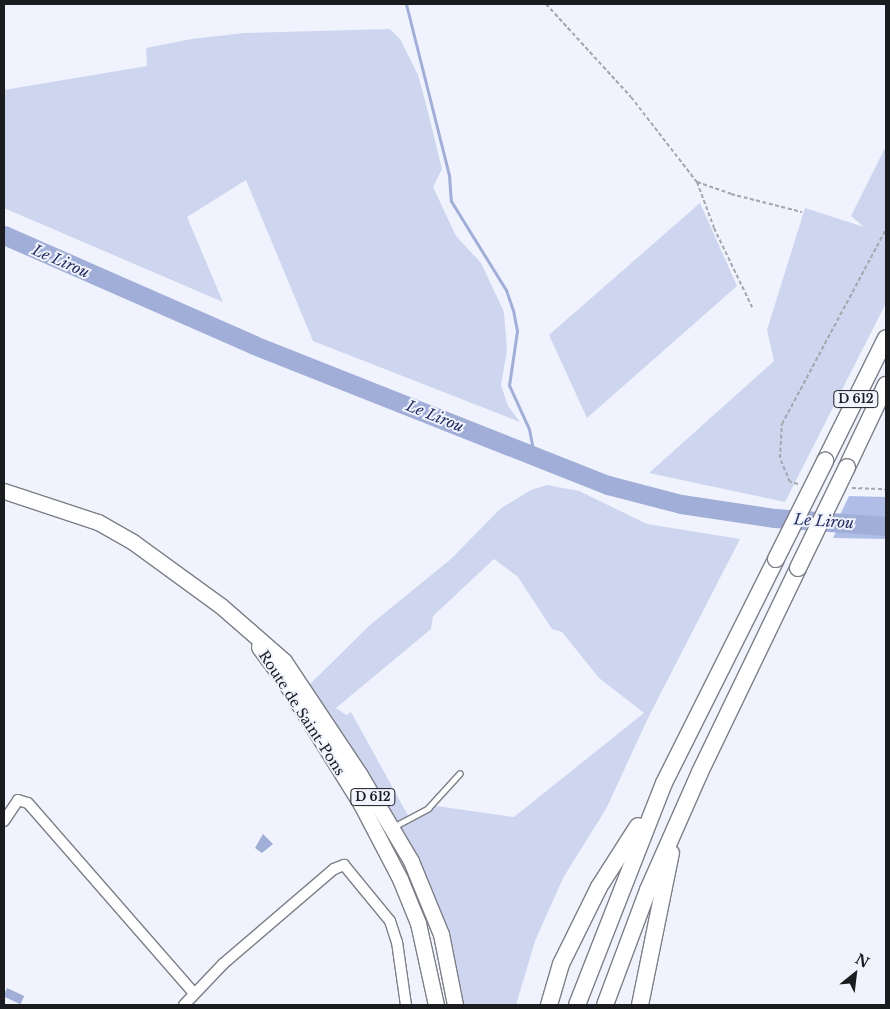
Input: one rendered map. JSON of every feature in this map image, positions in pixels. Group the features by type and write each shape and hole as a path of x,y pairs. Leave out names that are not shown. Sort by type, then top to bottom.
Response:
{"highway":[{"name":"D 612","path":"549,1005 561,964 599,887 664,784 886,338"},
{"name":"D 612","path":"640,1005 674,842 700,772 886,385"},
{"path":"605,1005 648,890 700,772"},
{"path":"577,1005 664,784"}],"main road":[{"name":"Route de Saint-Pons","path":"4,491 98,522 163,562 236,619 284,661 392,828 427,894 442,934 455,1005"},
{"name":"Route de Saint-Pons","path":"236,619 285,682 361,804 400,879 418,923 436,1005"}],"street":[{"path":"4,821 18,800 28,803 194,993"},
{"path":"184,1005 194,993 326,875 344,865 390,922 397,942 406,1005"}],"lane":[{"path":"392,828 428,808 460,773"}],"path":[{"path":"546,4 631,97 697,182 714,228 752,307"},
{"path":"697,182 731,194 802,212"},
{"path":"807,486 790,482 780,458 782,424 886,228"},
{"path":"843,488 886,489"}],"shaded area":[{"path":"390,29 400,39 418,75 425,100 442,169 433,187 456,236 481,263 504,312 507,350 501,385 508,406 520,422 313,341 246,180 187,217 223,302 4,208 4,90 147,66 146,48 192,39 244,33"},
{"path":"886,146 886,303 785,502 649,473 774,361 767,330 805,208 864,227 851,216"},
{"path":"700,203 737,286 587,418 549,335"},
{"path":"547,485 579,491 647,524 740,539 649,716 606,809 563,878 535,941 516,1005 458,1005 446,939 308,686 370,625 451,559 500,509 531,490","holes":["494,559 518,577 552,629 562,632 599,678 644,713 514,817 429,805 410,819 351,712 346,715 336,708 431,629 433,616"]},
{"path":"849,496 886,497 886,523 839,517"},
{"path":"839,525 886,530 886,539 833,538"},
{"path":"263,834 273,844 262,853 255,848"},
{"path":"7,988 24,996 20,1004 4,997"}],"waterway":[{"path":"406,4 449,175 451,201 506,290 513,310 517,331 509,385 529,429 534,454"},
{"name":"Le Lirou","path":"4,235 254,345 608,485 681,504 775,518 886,526"}]}
